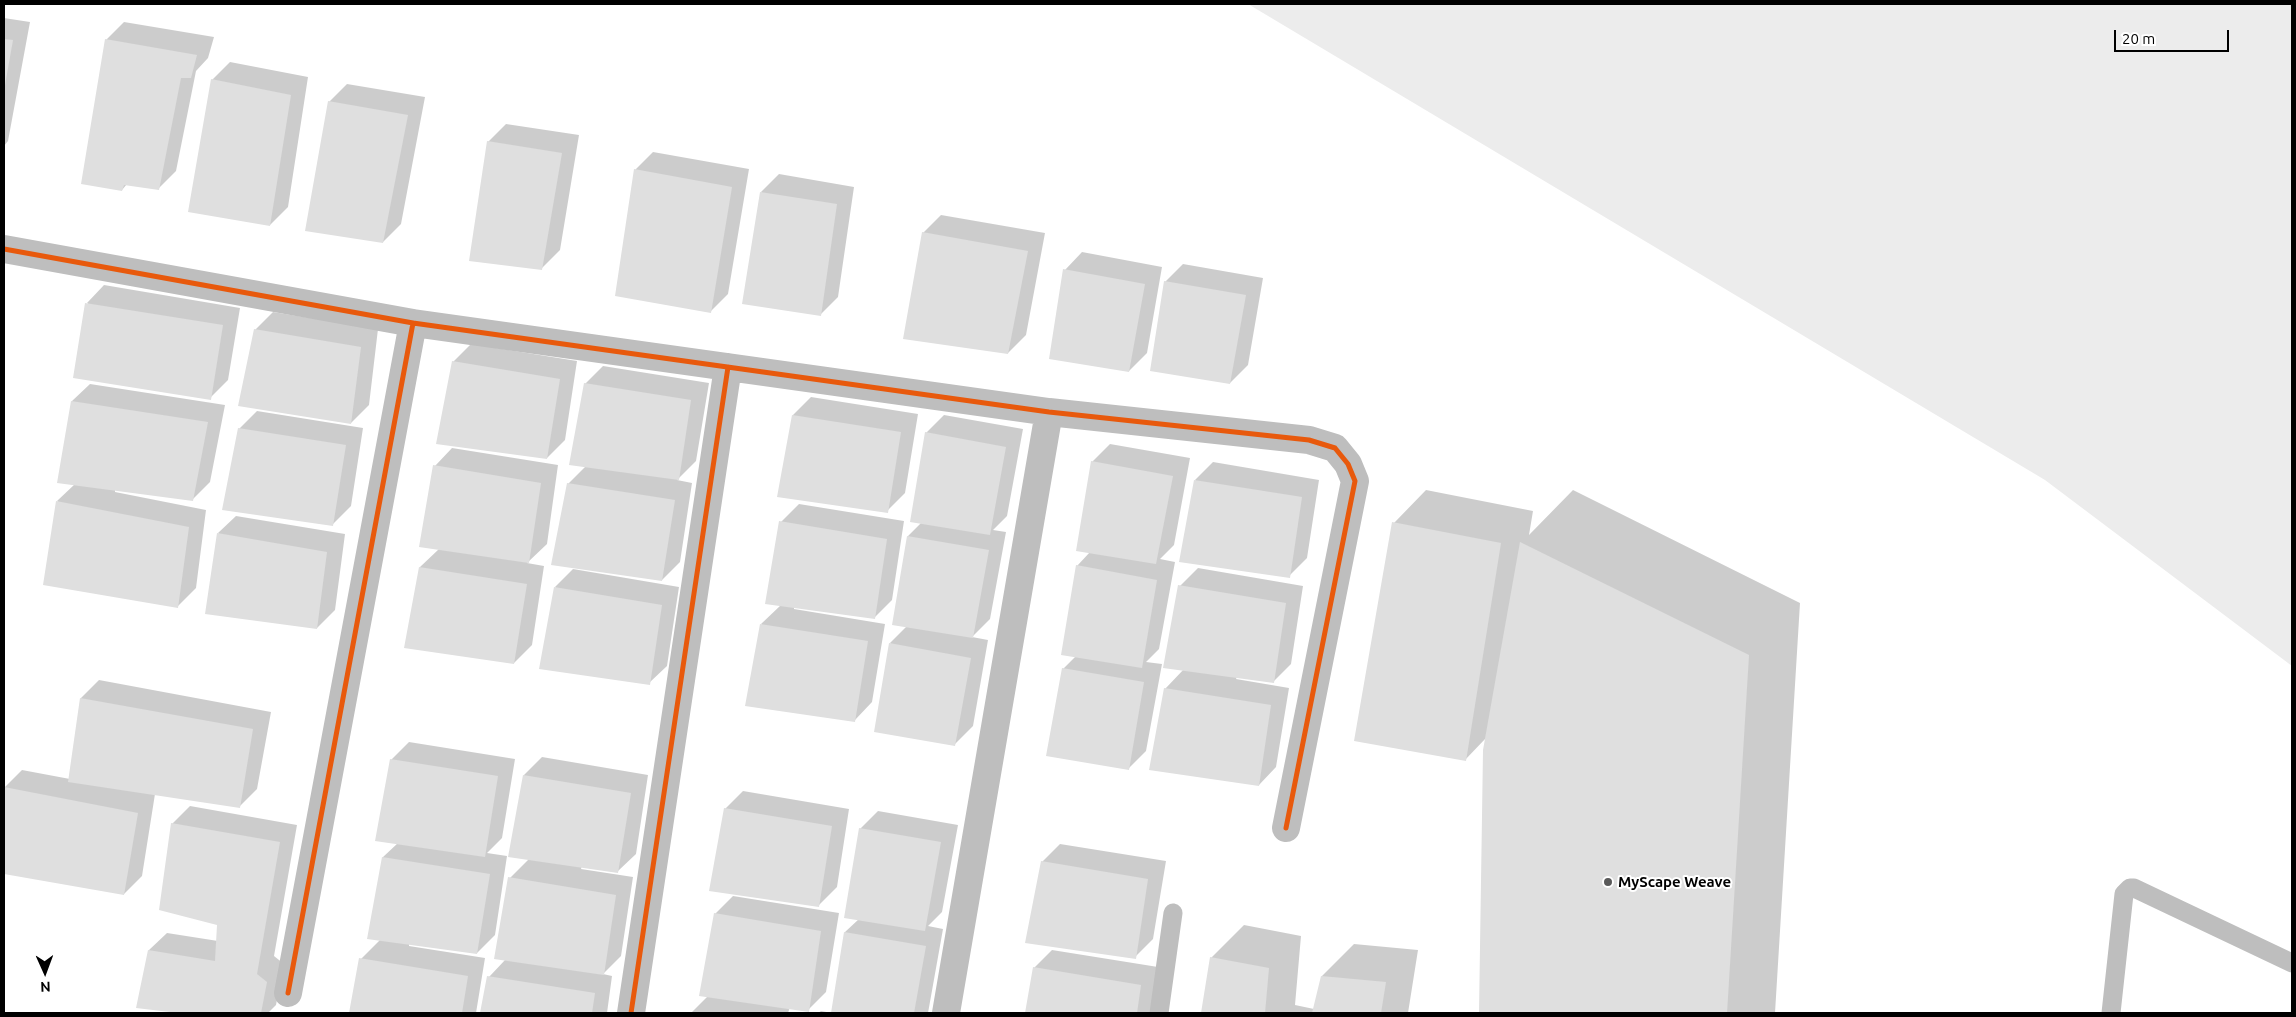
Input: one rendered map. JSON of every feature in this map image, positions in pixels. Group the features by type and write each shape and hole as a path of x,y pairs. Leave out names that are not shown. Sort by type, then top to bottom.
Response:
{"street":[{"path":"4,249 413,323 1049,412 1309,440 1335,448 1348,464 1356,481 1286,828"},
{"path":"288,993 413,323"},
{"path":"631,1013 728,367"},
{"path":"946,1013 1049,412"}],"lane":[{"path":"2111,1013 2124,894 2130,888 2134,888 2292,963"},
{"path":"1158,1013 1173,913"}],"shaded area":[{"path":"1248,4 2292,4 2292,666 2045,480"}],"building":[{"path":"4,39 13,40 5,85 4,85"},
{"path":"105,39 197,55 191,78 181,78 159,190 124,185 122,191 81,184"},
{"path":"211,79 291,95 270,226 188,212"},
{"path":"328,101 408,115 383,243 305,231"},
{"path":"487,141 562,153 542,270 469,261"},
{"path":"634,169 732,187 711,313 615,296"},
{"path":"760,192 837,204 821,316 742,304"},
{"path":"922,232 1028,251 1008,354 903,339"},
{"path":"1063,269 1145,284 1129,372 1049,359"},
{"path":"1164,281 1246,295 1230,384 1150,371"},
{"path":"85,303 223,325 211,400 73,378"},
{"path":"254,329 361,347 351,424 238,406"},
{"path":"452,361 560,379 547,459 436,444"},
{"path":"584,383 691,400 679,480 569,465"},
{"path":"71,401 208,422 193,501 57,483"},
{"path":"792,415 901,432 888,513 777,497"},
{"path":"238,428 346,445 333,526 222,510"},
{"path":"925,432 1006,447 990,535 910,522"},
{"path":"1091,461 1173,476 1156,564 1076,551"},
{"path":"433,465 541,483 529,563 419,547"},
{"path":"1194,480 1302,497 1290,578 1179,562"},
{"path":"567,483 675,500 662,581 551,565"},
{"path":"56,501 189,527 178,608 43,585"},
{"path":"779,521 887,539 875,619 765,604"},
{"path":"1392,522 1501,543 1466,761 1354,741"},
{"path":"217,533 327,552 317,629 205,614"},
{"path":"907,536 989,550 973,638 892,625"},
{"name":"MyScape Weave","path":"1520,542 1749,655 1727,1013 1479,1013 1483,750"},
{"path":"1076,565 1157,580 1142,668 1061,655"},
{"path":"419,567 527,584 514,664 404,648"},
{"path":"1178,585 1286,603 1274,683 1163,668"},
{"path":"554,587 662,605 650,685 539,669"},
{"path":"760,624 868,641 855,722 745,706"},
{"path":"889,643 971,658 955,746 874,732"},
{"path":"1062,668 1144,682 1129,770 1046,756"},
{"path":"1164,688 1271,705 1259,786 1149,770"},
{"path":"80,698 253,729 240,808 68,782"},
{"path":"390,759 498,776 485,857 375,841"},
{"path":"523,775 631,793 618,873 508,857"},
{"path":"4,787 138,813 124,895 4,874"},
{"path":"724,808 832,826 819,907 709,891"},
{"path":"171,823 280,842 257,974 267,982 261,1013 178,1013 136,1008 148,950 215,961 217,925 159,910"},
{"path":"859,828 941,842 925,931 844,918"},
{"path":"382,857 490,874 477,954 367,939"},
{"path":"1041,861 1148,879 1136,959 1025,943"},
{"path":"508,877 616,895 604,975 494,959"},
{"path":"714,913 821,931 809,1012 699,996"},
{"path":"844,932 926,946 914,1013 831,1013"},
{"path":"1210,957 1269,968 1265,1013 1201,1013"},
{"path":"359,958 468,976 462,1013 349,1013"},
{"path":"1033,967 1141,985 1137,1013 1025,1013"},
{"path":"487,976 595,993 592,1013 480,1013"},
{"path":"1321,976 1386,982 1381,1013 1312,1013"}],"cycle path":[{"path":"4,249 413,323 1049,412 1309,440 1335,448 1348,464 1355,481 1286,828"},
{"path":"288,993 413,323"},
{"path":"631,1013 728,367"}],"place":[{"name":"MyScape Weave","path":"1608,882"}]}
